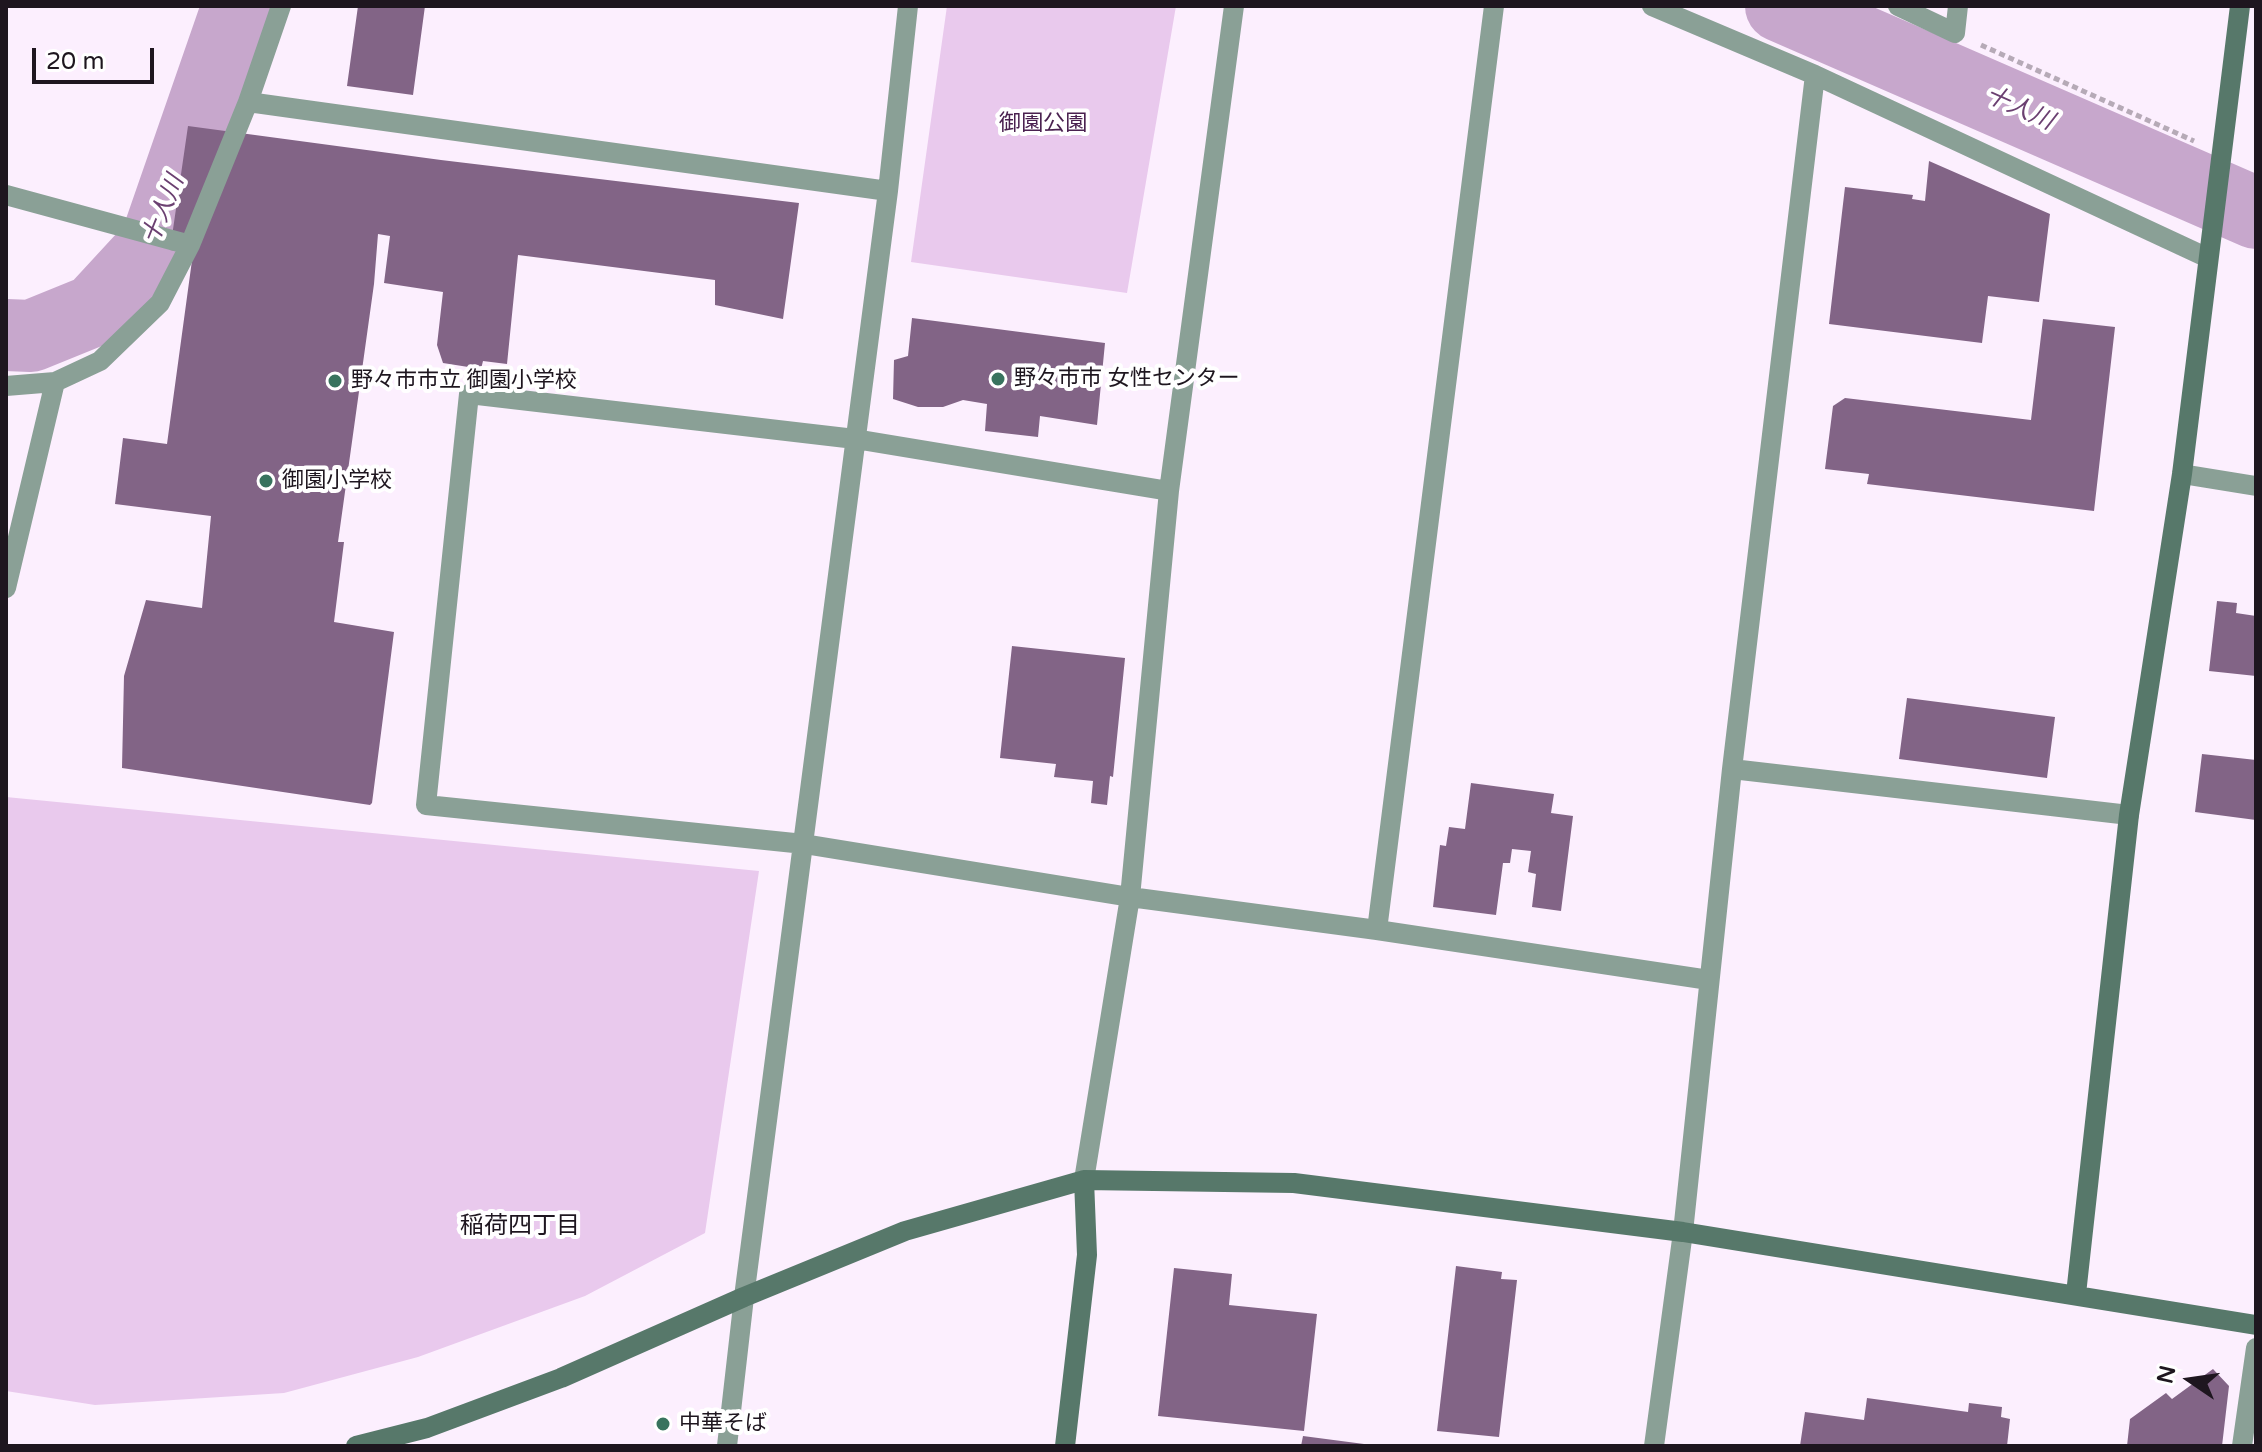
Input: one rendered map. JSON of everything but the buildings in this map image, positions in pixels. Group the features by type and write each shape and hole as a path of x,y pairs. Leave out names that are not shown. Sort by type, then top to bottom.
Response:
{"street":[{"path":"6,386 55,382 100,361 160,303 190,245 248,102 281,6"},
{"path":"727,1446 888,191 908,6"},
{"path":"1065,1446 1087,1255 1084,1180 1130,897 1169,491 1234,6"},
{"path":"1377,930 1494,6"},
{"path":"1652,6 1815,75 2208,258"},
{"path":"1898,6 1955,33 1958,6"},
{"path":"2076,1294 2129,815 2182,474 2240,6"},
{"path":"1654,1446 1683,1232 1732,769 1815,75"},
{"path":"248,102 888,191"},
{"path":"6,195 190,245"},
{"path":"6,588 55,382"},
{"path":"1169,491 855,439 469,394 426,805 804,844 1130,897 1709,980"},
{"path":"2182,474 2256,486"},
{"path":"1732,769 2129,815"},
{"path":"356,1446 427,1428 561,1378 744,1297 905,1231 1084,1180 1294,1183 1683,1232 2256,1325"},
{"path":"2242,1446 2256,1348"}],"path":[{"path":"1955,33 2221,153"}],"green space":[{"name":"御園公園","path":"947,6 1176,6 1127,293 911,262"},
{"path":"6,797 759,871 705,1233 585,1296 418,1357 284,1393 95,1405 6,1391"}],"waterway":[{"name":"十人川","path":"6,335 31,336 95,310 155,245 238,6"},
{"name":"十人川","path":"1781,6 2256,213"}],"place":[{"name":"野々市市 女性センター","path":"998,379"},
{"name":"野々市市立 御園小学校","path":"335,381"},
{"name":"御園小学校","path":"266,481"},
{"name":"中華そば","path":"663,1424"}],"district":[{"name":"稲荷四丁目","path":"520,1227"}]}
